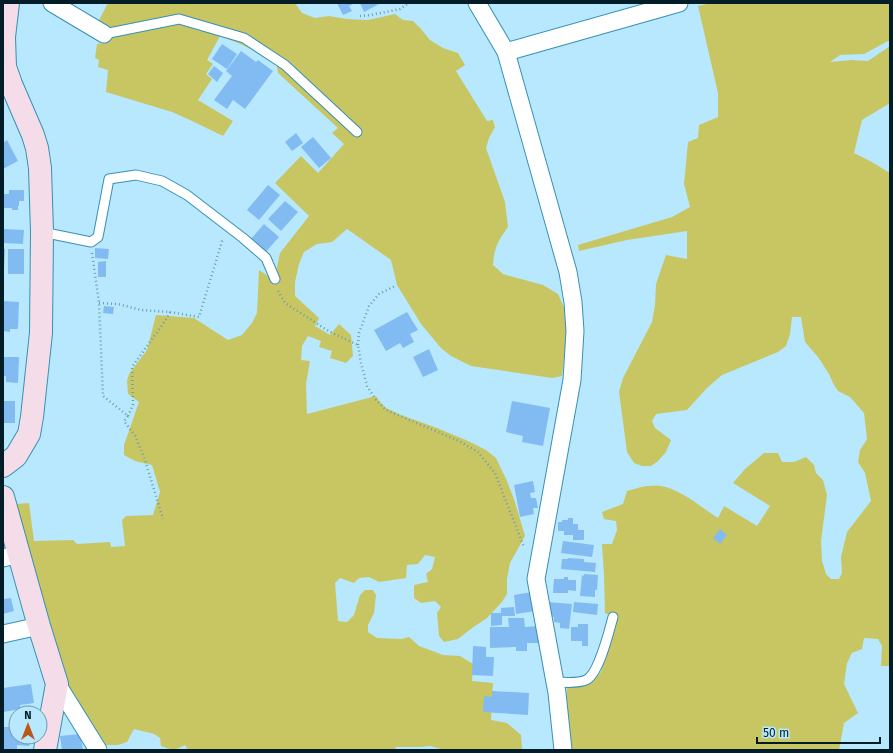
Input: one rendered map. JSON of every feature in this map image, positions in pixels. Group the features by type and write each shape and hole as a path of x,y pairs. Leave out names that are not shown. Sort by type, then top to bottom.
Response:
{"street":[{"path":"3,466 16,456 29,434 32,417 40,333 42,232 40,168 37,148 5,67 4,37 8,3"},
{"path":"52,3 104,34"},
{"path":"477,3 506,52 568,272 574,302 576,331 572,380 536,579 557,693 563,750"},
{"path":"506,52 679,3"},
{"path":"3,497 11,556 39,626 58,684 98,750"},
{"path":"3,634 39,626"},
{"path":"45,750 58,684"}],"lane":[{"path":"104,34 179,19 244,38 285,65 357,132"},
{"path":"42,232 91,242 98,237 109,179 136,175 162,181 187,195 227,225 266,258 275,279"},
{"path":"555,682 578,682 587,680 592,675 598,666 613,617"}],"path":[{"path":"360,16 400,9 409,3"},
{"path":"99,303 118,304 141,310 170,312 199,317 227,225"},
{"path":"91,242 99,303 102,396 128,416"},
{"path":"275,279 278,292 285,303 330,332 358,345"},
{"path":"395,286 379,294 369,306 359,333 358,345 367,386 376,400 386,410 459,441 478,452 495,473 526,551"},
{"path":"163,518 144,457 135,436 124,421 133,405 132,367 170,312"}],"shaded area":[{"path":"108,3 295,3 302,13 315,18 329,16 368,20 395,14 403,20 413,21 430,40 443,48 458,53 465,65 456,71 487,121 493,120 495,127 486,148 505,202 508,227 497,245 493,265 503,274 543,285 558,294 566,312 567,333 562,376 552,378 471,366 451,356 441,348 421,324 397,285 391,260 347,229 332,242 317,244 304,252 299,264 295,282 295,296 319,318 315,326 330,335 339,324 351,335 353,356 346,363 330,358 332,351 319,347 321,341 308,336 302,346 301,360 310,361 306,384 307,414 376,396 386,408 468,441 486,450 496,458 515,502 525,536 510,563 507,579 507,594 502,602 487,618 458,639 444,642 439,636 437,613 441,607 435,601 421,603 414,598 414,585 428,582 426,574 432,569 435,557 425,555 418,564 407,565 406,578 379,582 369,577 359,578 354,583 340,578 335,583 338,621 347,622 354,615 360,595 365,590 373,590 376,595 374,613 368,625 368,632 377,638 402,639 409,637 419,646 443,655 460,656 473,664 472,681 493,683 491,720 507,723 521,735 521,750 444,750 430,746 396,747 395,750 188,750 185,745 173,749 161,746 160,738 154,734 134,729 127,742 118,745 106,745 62,676 16,504 29,503 34,541 73,540 77,544 110,542 111,547 125,546 122,520 126,516 153,515 160,492 152,465 135,461 124,455 124,445 139,402 128,394 127,381 129,374 147,350 156,315 194,318 228,340 242,335 252,323 257,313 259,270 271,278 276,272 280,253 309,216 275,183 301,156 318,173 344,144 332,133 338,128 278,73 275,55 262,47 253,50 220,36 207,60 213,64 206,74 212,79 198,100 233,121 223,136 172,112 106,92 108,70 98,67 99,60 95,58 97,44 105,43 105,27 98,22"},
{"path":"711,3 890,3 890,40 864,54 840,55 830,62 852,60 868,61 890,46 890,103 862,120 854,153 890,173 890,666 881,666 882,646 878,639 864,638 862,649 852,653 847,663 844,684 858,713 844,723 839,750 566,750 567,684 592,681 601,672 617,619 605,613 602,544 612,544 617,530 616,521 604,519 602,512 623,504 627,491 644,487 661,486 676,491 718,518 724,506 757,526 770,506 733,483 745,469 764,453 778,453 782,462 794,462 806,457 814,465 816,473 823,480 827,495 821,541 822,561 826,574 831,579 839,579 842,573 841,557 847,532 871,501 865,473 858,462 860,450 867,439 864,413 850,397 838,391 818,357 805,342 801,317 792,317 790,334 786,346 778,352 722,375 707,388 687,410 656,414 652,421 655,428 671,440 666,452 658,461 651,466 642,466 634,463 627,452 619,392 623,378 652,322 655,305 656,284 666,255 687,259 687,231 627,240 579,251 578,245 672,217 690,207 684,184 688,142 698,138 699,125 718,117 718,93 698,6"}],"building":[{"path":"337,3 355,3 349,6 352,11 343,15"},
{"path":"360,3 381,3 364,12"},
{"path":"222,44 237,54 227,69 212,59"},
{"path":"241,51 256,62 258,60 273,71 245,109 233,100 227,109 214,100 232,76 226,71"},
{"path":"214,66 223,73 217,82 208,74"},
{"path":"296,133 303,143 292,151 285,142"},
{"path":"313,137 331,158 319,168 301,147"},
{"path":"7,140 18,161 3,169 3,143"},
{"path":"268,185 280,195 259,220 247,210"},
{"path":"9,190 24,190 24,201 19,201 18,210 3,208 3,194 9,194"},
{"path":"285,201 298,212 281,231 268,219"},
{"path":"264,224 279,237 265,253 250,240"},
{"path":"3,229 24,230 23,244 3,243"},
{"path":"95,248 109,249 108,259 95,258"},
{"path":"3,249 5,249 4,269 3,269"},
{"path":"8,249 24,249 24,274 8,274"},
{"path":"106,261 106,277 98,277 98,262"},
{"path":"3,301 19,302 18,329 10,329 10,332 3,331"},
{"path":"104,306 114,307 113,314 103,313"},
{"path":"407,312 418,330 410,334 414,342 403,348 400,343 386,351 374,330"},
{"path":"429,349 438,370 423,377 413,357"},
{"path":"3,357 19,357 18,383 6,382 6,376 3,376"},
{"path":"3,401 15,401 15,423 3,423"},
{"path":"512,401 550,408 543,446 522,442 523,436 506,432"},
{"path":"533,481 535,492 530,493 531,498 536,498 538,508 533,508 534,514 520,517 514,485"},
{"path":"568,518 573,518 573,524 578,524 578,530 584,530 584,540 573,540 573,535 564,535 564,531 558,531 558,522 568,520"},
{"path":"720,529 727,535 720,544 713,538"},
{"path":"563,541 594,545 592,557 561,553"},
{"path":"562,559 584,559 584,562 596,563 595,572 561,569"},
{"path":"584,574 598,575 595,597 580,596 582,575 584,576"},
{"path":"564,577 568,577 568,580 576,580 576,591 568,590 568,593 553,593 554,579 564,579"},
{"path":"532,592 535,611 516,614 514,595"},
{"path":"11,598 14,611 3,614 3,599"},
{"path":"547,602 572,604 569,629 560,628 560,623 554,622 554,617 548,616"},
{"path":"574,602 598,604 597,615 573,612"},
{"path":"514,607 515,616 502,616 502,625 491,626 491,613 501,613 501,608"},
{"path":"508,618 524,618 525,627 539,626 540,643 527,643 527,651 516,651 516,647 490,648 490,627 509,627"},
{"path":"578,624 588,624 588,646 582,646 582,641 571,641 571,627 578,627"},
{"path":"473,646 486,647 486,657 494,657 493,676 472,675"},
{"path":"31,684 34,703 8,705 8,711 3,712 3,688"},
{"path":"492,691 529,693 528,715 483,712 484,696 492,697"},
{"path":"3,727 8,727 8,745 17,745 17,749 3,749"},
{"path":"80,734 83,750 62,750 60,736"}]}
